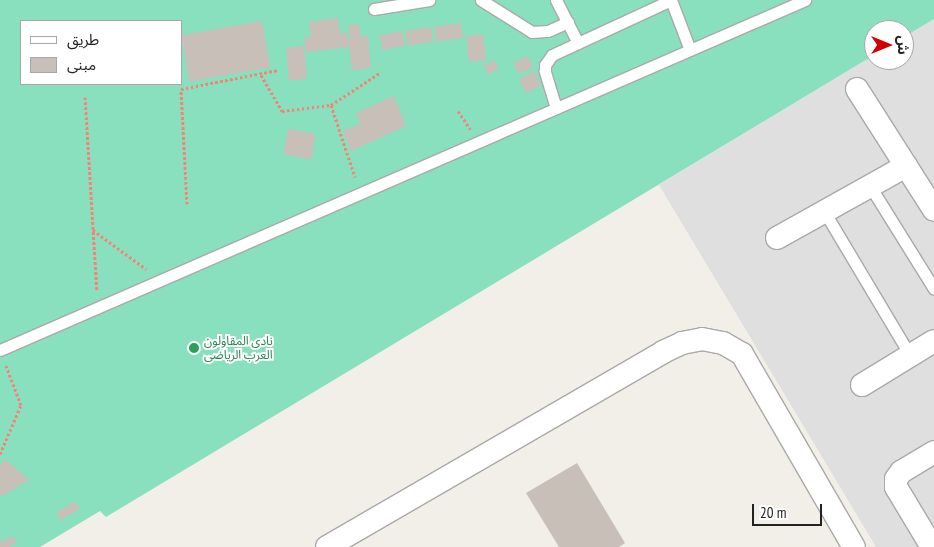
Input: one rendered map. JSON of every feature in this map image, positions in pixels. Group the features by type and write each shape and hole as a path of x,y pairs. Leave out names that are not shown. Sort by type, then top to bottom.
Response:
{"street":[{"path":"857,89 934,210"},
{"path":"776,238 906,166"},
{"path":"326,547 663,352 682,343 702,339 723,343 742,354 854,547"},
{"path":"862,385 934,341"},
{"path":"932,457 901,472 896,479 896,487 932,547"}],"lane":[{"path":"374,9 429,0"},
{"path":"481,0 532,32 548,31 568,22"},
{"path":"556,0 578,43"},
{"path":"556,108 545,71 545,65 552,55 671,0 690,50"},
{"path":"2,355 98,307 804,0"},
{"path":"870,186 934,289"},
{"path":"824,212 910,356"}],"path":[{"path":"187,204 181,89 278,70"},
{"path":"261,74 282,111 331,104 381,72"},
{"path":"85,97 98,307"},
{"path":"331,104 361,193"},
{"path":"94,230 127,257 164,278"},
{"path":"0,454 21,405 2,355"}],"shaded area":[{"path":"934,19 934,547 876,547 659,185 864,61 864,70 914,70 914,31"}],"green space":[{"name":"نادى المقاولون العرب الرياضى","path":"0,0 934,0 934,19 914,31 914,20 864,20 864,61 106,517 100,511 40,547 0,547"}],"building":[{"path":"338,18 340,33 347,32 348,39 350,39 348,25 359,24 361,37 368,36 371,68 352,70 349,47 306,52 304,38 311,37 309,22"},
{"path":"262,21 270,67 189,82 182,35"},
{"path":"461,23 463,38 436,42 434,27"},
{"path":"431,27 433,42 407,45 405,31"},
{"path":"402,31 405,46 382,50 379,35"},
{"path":"483,34 486,60 469,62 466,36"},
{"path":"304,46 307,79 289,80 286,48"},
{"path":"528,56 533,67 518,73 513,63"},
{"path":"494,60 499,69 488,75 484,66"},
{"path":"534,71 541,85 526,93 519,79"},
{"path":"394,96 406,126 351,151 343,131 360,124 356,113"},
{"path":"288,129 316,134 311,159 283,155"},
{"path":"5,459 29,480 2,496 0,493 0,465"},
{"path":"577,463 625,543 619,547 559,547 526,493"},
{"path":"75,501 80,509 61,520 56,513"},
{"path":"13,536 17,543 9,547 0,547 0,542"}],"place":[{"name":"نادى المقاولون العرب الرياضى","path":"194,348"}]}
